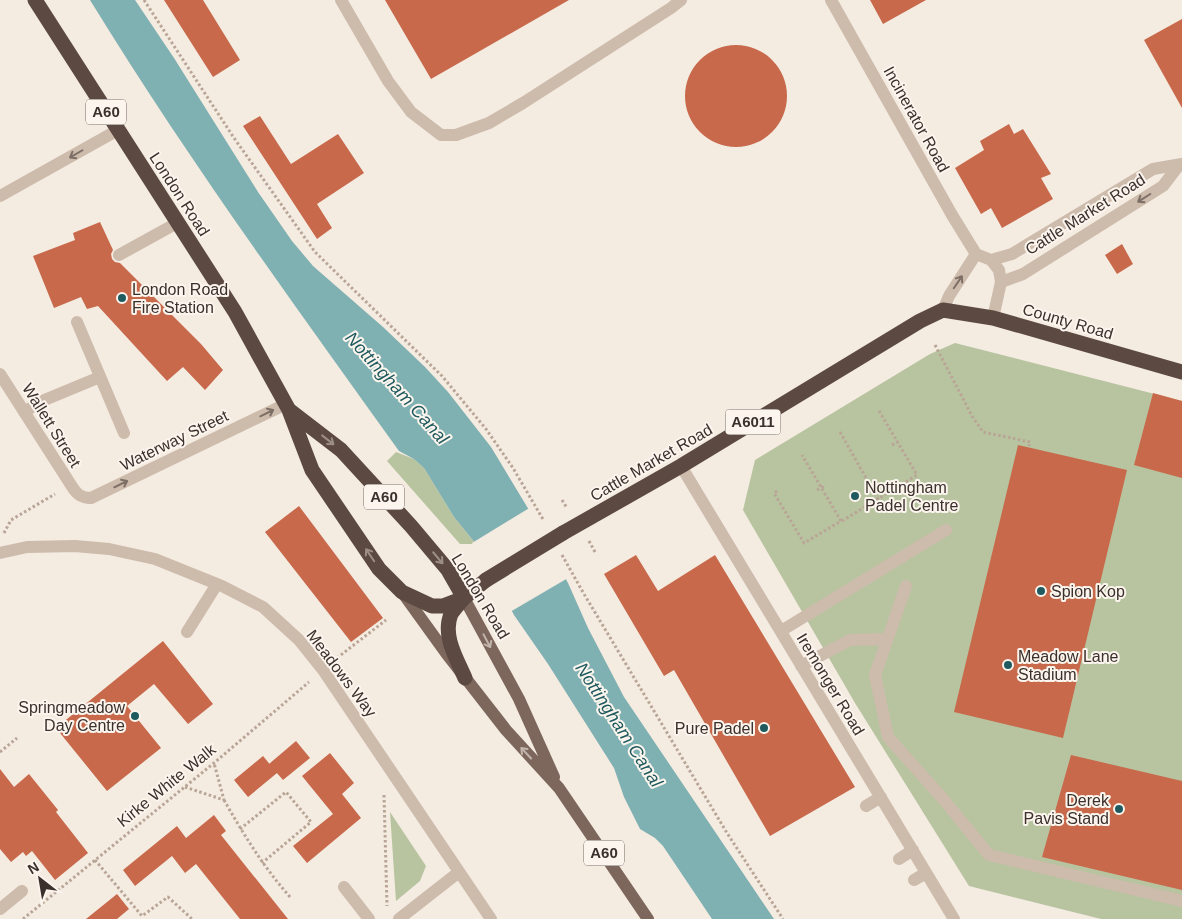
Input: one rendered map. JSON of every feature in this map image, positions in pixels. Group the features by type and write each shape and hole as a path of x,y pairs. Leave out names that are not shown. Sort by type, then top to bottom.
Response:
{"highway":[{"name":"London Road","path":"36,0 235,312 287,407 312,470 379,569 402,592"},
{"name":"County Road","path":"942,310 993,318 1182,372"},
{"name":"Cattle Market Road","path":"402,592 432,606 443,606 464,598 486,580 563,533 681,466 920,321 942,310"},
{"name":"London Road","path":"287,407 341,450 412,526 442,563 464,598"},
{"path":"464,598 452,614 448,627 449,642 465,678"}],"main road":[{"name":"London Road","path":"402,592 506,730 559,788 648,919"},
{"name":"London Road","path":"464,598 519,699 559,788"}],"street":[{"path":"341,0 388,81 411,112 441,135 456,135 489,123 523,103 671,8 680,0"},
{"name":"Incinerator Road","path":"831,0 952,215 976,254"},
{"path":"3,194 118,130"},
{"name":"Cattle Market Road","path":"991,260 1012,254 1152,169 1180,164"},
{"name":"Cattle Market Road","path":"1001,282 1023,274 1163,186 1180,164"},
{"path":"119,255 177,223"},
{"path":"942,310 976,254 991,260 999,270 1001,282 993,318"},
{"path":"77,322 124,433"},
{"name":"Wallett Street","path":"0,374 74,489"},
{"path":"24,412 42,401 100,377"},
{"name":"Waterway Street","path":"74,489 83,498 91,498 287,407"},
{"name":"Iremonger Road","path":"681,466 954,919"},
{"path":"781,631 946,530"},
{"name":"Meadows Way","path":"0,553 27,547 75,546 109,549 155,559 217,584 263,607 299,640 323,670 491,919"},
{"path":"187,632 217,584"},
{"path":"906,586 875,674 888,738 944,800 989,855 1182,901"},
{"path":"801,666 850,640 887,639"},
{"path":"866,806 881,797"},
{"path":"899,859 913,850"},
{"path":"399,919 460,872"},
{"path":"914,880 926,872"},
{"path":"344,887 369,919"},
{"path":"0,909 22,891"}],"path":[{"path":"144,0 234,138 315,252 442,376 486,430 513,468 548,528"},
{"path":"935,345 972,416 983,432 1030,442 1029,446"},
{"path":"777,491 774,493 804,543 917,475 878,410"},
{"path":"840,432 878,499"},
{"path":"892,445 901,440"},
{"path":"802,455 819,489 841,521"},
{"path":"819,489 826,485"},
{"path":"1,539 11,520 74,489"},
{"path":"562,553 584,594 727,833 782,919"},
{"name":"Kirke White Walk","path":"23,919 386,620"},
{"path":"0,752 17,738"},
{"path":"214,763 224,800 240,829 274,880 291,898"},
{"path":"387,764 384,794 387,911"},
{"path":"184,787 224,800"},
{"path":"240,829 286,792 311,822 262,863"},
{"path":"95,860 143,918 168,897 192,919"}],"green space":[{"name":"Meadow Lane Stadium","path":"955,343 1182,401 1182,919 1101,919 969,886 855,703 743,510 755,460 930,354"},
{"path":"396,452 414,459 424,468 454,517 476,544 460,544 387,461"},
{"path":"390,812 426,866 420,881 396,901"}],"water":[{"name":"Nottingham Canal","path":"90,0 135,0 174,58 258,192 292,241 313,266 383,327 425,367 448,392 491,447 535,520 624,697 774,919 712,919 663,846 655,838 640,829 624,797 614,768 548,664 514,615 476,544 454,517 424,468 414,459 399,451 280,284 163,115"}],"pier":[{"path":"531,507 568,578 510,612 472,543"}],"building":[{"path":"164,0 203,0 240,60 213,77"},
{"path":"385,0 569,0 431,79"},
{"path":"870,0 926,0 883,24"},
{"path":"1182,19 1182,108 1144,40"},
{"path":"736,45 756,48 765,53 779,67 784,76 787,96 784,116 779,125 765,139 756,144 736,147 716,144 707,139 693,125 688,116 685,96 688,76 693,67 707,53 716,48"},
{"path":"260,116 291,164 338,134 364,173 317,204 332,228 317,239 243,126"},
{"path":"1009,124 1014,134 1023,129 1051,174 1041,178 1053,199 1002,228 991,208 981,214 955,168 984,150 980,141"},
{"path":"100,222 113,250 111,254 112,259 120,263 201,344 223,370 205,390 183,367 167,381 98,306 87,309 81,297 54,308 33,256 75,240 73,233"},
{"path":"1122,244 1133,264 1117,274 1105,255"},
{"path":"1153,393 1182,401 1182,478 1134,465"},
{"name":"Spion Kop","path":"1018,445 1127,470 1063,738 954,712"},
{"path":"299,506 383,618 351,642 265,532"},
{"name":"Pure Padel","path":"636,555 658,591 715,555 855,787 770,836 674,670 664,676 604,574"},
{"name":"Springmeadow Day Centre","path":"163,641 213,704 188,724 154,684 127,706 161,748 107,791 56,728"},
{"path":"296,741 310,758 283,780 269,764"},
{"path":"330,753 354,783 342,794 361,818 307,863 293,846 333,814 302,776"},
{"name":"Derek Pavis Stand","path":"1071,755 1182,781 1182,890 1042,857"},
{"path":"263,756 277,773 248,797 234,780"},
{"path":"0,769 14,787 29,774 58,810 56,812 88,853 55,880 32,851 26,856 23,852 11,862 0,849"},
{"path":"214,815 226,831 221,835 288,919 240,919 196,864 185,873 172,856 135,886 123,870 177,826 186,838"},
{"path":"117,894 129,909 117,919 86,919"}],"place":[{"name":"London Road Fire Station","path":"122,298"},
{"name":"Nottingham Padel Centre","path":"855,496"},
{"name":"Spion Kop","path":"1041,591"},
{"name":"Meadow Lane Stadium","path":"1008,665"},
{"name":"Springmeadow Day Centre","path":"135,716"},
{"name":"Pure Padel","path":"764,728"},
{"name":"Derek Pavis Stand","path":"1119,809"}]}
